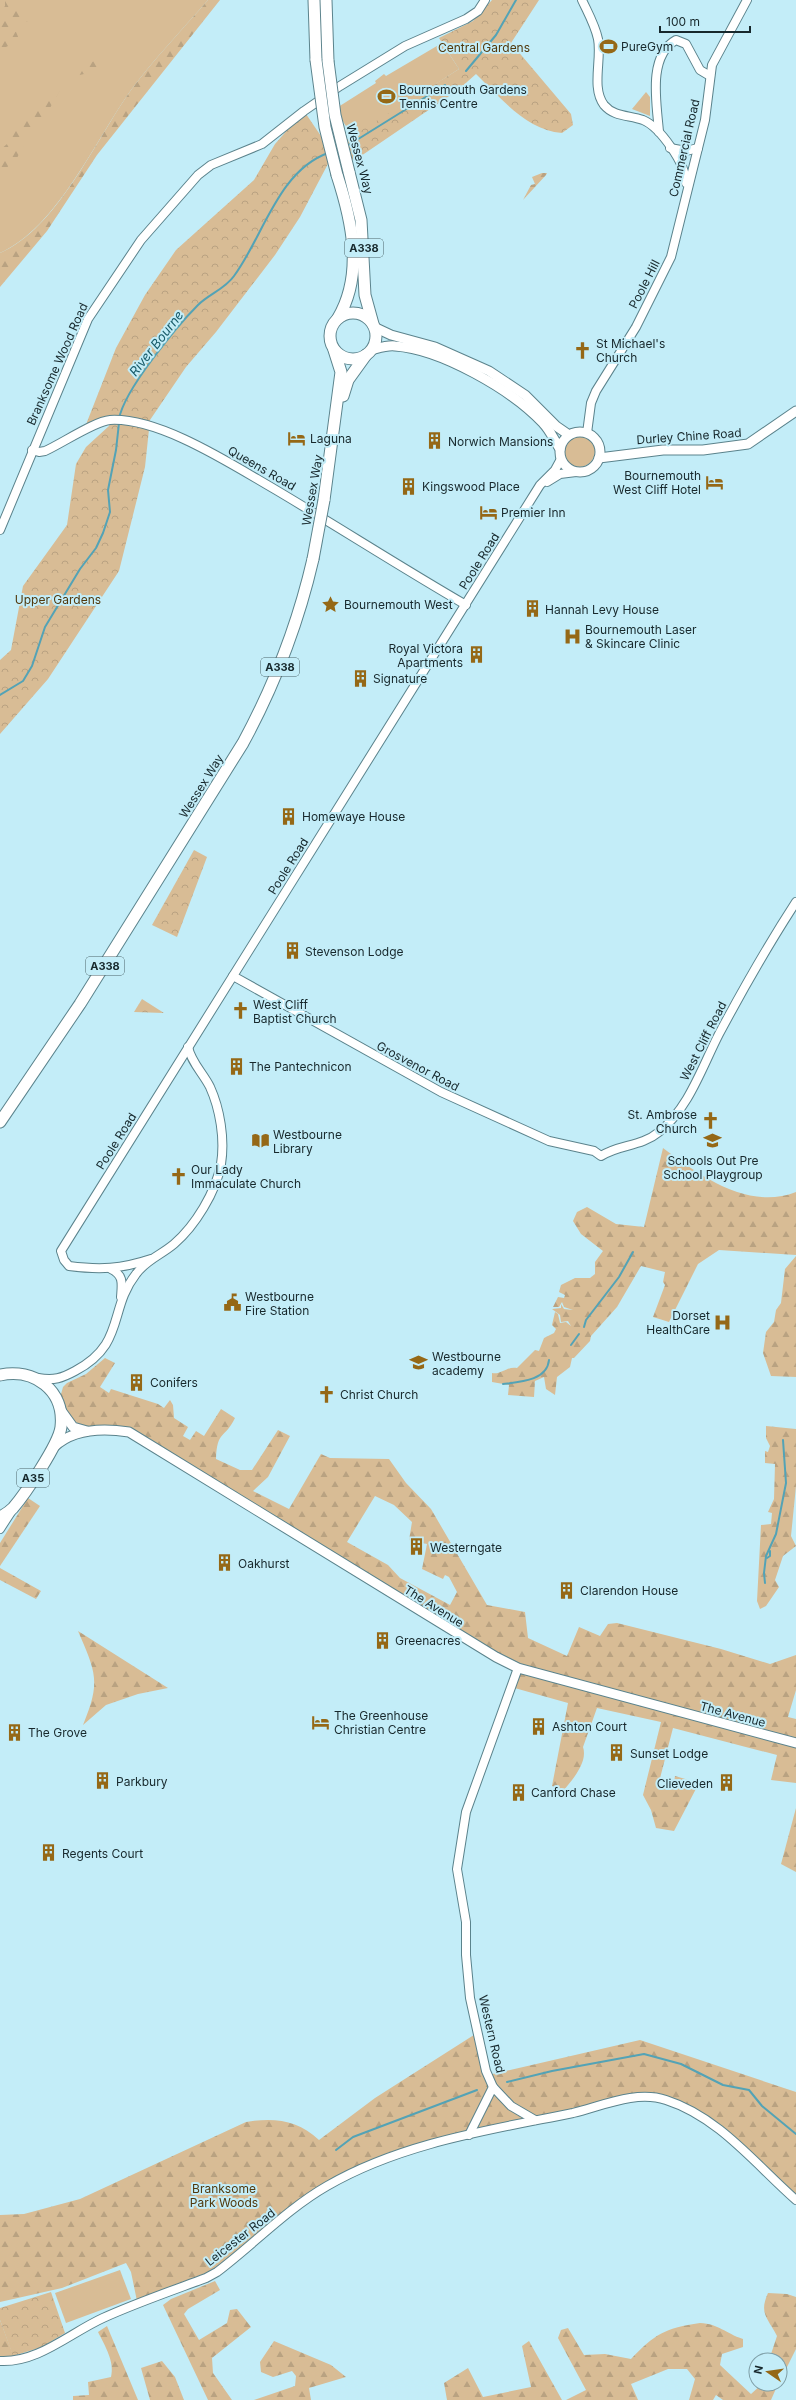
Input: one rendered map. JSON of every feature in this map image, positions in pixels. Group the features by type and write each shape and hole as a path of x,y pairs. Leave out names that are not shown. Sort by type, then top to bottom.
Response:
{"highway":[{"name":"A338","path":"314,0 316,60 325,127 350,225 353,275 348,300 338,318"},
{"name":"Wessex Way","path":"326,0 328,61 335,115 361,220 365,295 373,326"},
{"path":"357,313 367,318 373,326 375,341 369,352 358,359 348,359 334,350 330,342 330,333 333,324 338,318 346,314 357,313"},
{"name":"Wessex Way","path":"0,1122 80,1004 191,828 243,743 270,690 293,630 313,559 336,425 341,372 334,350"},
{"name":"Wessex Way","path":"336,425 348,380 369,352"},
{"path":"0,1374 23,1373 38,1378 48,1387 58,1405"},
{"name":"A35","path":"0,1517 12,1509 53,1448 61,1428 58,1405"}],"main road":[{"path":"373,326 391,335 435,347 489,371 525,395 556,426 569,435"},
{"path":"369,352 395,346 406,348 455,364 485,379 520,402 544,424 560,448"},
{"name":"Durley Chine Road","path":"599,458 656,450 704,450 748,444 796,411"},
{"path":"578,432 587,433 598,443 599,458 591,468 576,472 567,468 561,459 560,448 563,440 569,435 578,432"},
{"name":"The Avenue","path":"58,1405 73,1426 89,1431"},
{"name":"The Avenue","path":"53,1448 67,1437 89,1431 112,1429 130,1432 484,1651 518,1668 796,1742"}],"street":[{"name":"Branksome Wood Road","path":"0,530 32,450 88,319 141,240 198,175 211,165 262,144 304,111 349,80 405,46 466,19 478,11 485,0"},
{"path":"582,0 598,40 600,98 608,108 618,115 643,120 652,125 659,132 682,164 685,172 686,192"},
{"name":"Commercial Road","path":"678,229 693,162 707,110 712,66 747,0"},
{"path":"659,132 658,63 663,51 676,40 686,44 700,70 710,76"},
{"path":"670,148 686,152 698,148"},
{"path":"679,150 693,162"},
{"path":"682,164 693,162"},
{"name":"Poole Hill","path":"587,433 591,403 662,277 671,257 678,229"},
{"name":"Queens Road","path":"32,450 39,452 45,451 105,421 120,421 150,426 191,441 385,555 466,605"},
{"name":"Poole Road","path":"111,1269 69,1266 61,1251 544,478 555,470 561,459"},
{"name":"Poole Road","path":"535,494 554,477 576,472"},
{"name":"West Cliff Road","path":"601,1156 608,1151 646,1142 660,1132 681,1107 761,957 796,902"},
{"name":"Grosvenor Road","path":"233,976 441,1092 536,1136 594,1151 601,1156"},
{"path":"38,1378 49,1380 61,1379 82,1368 100,1353 114,1330 120,1308 132,1279 151,1259 175,1244 200,1211 218,1177 222,1155 218,1110 210,1087 199,1068 190,1057 188,1047"},
{"path":"175,1068 188,1064 199,1068"},
{"path":"111,1269 151,1259"},
{"path":"111,1269 119,1274 123,1283 120,1308"},
{"path":"58,1405 55,1394 61,1379"},
{"path":"0,1529 12,1509"},
{"name":"Western Road","path":"518,1668 466,1812 456,1870 466,1922 466,1955 470,1998 486,2071 493,2087 511,2106 535,2120"},
{"path":"470,2135 493,2087"},
{"path":"535,2120 640,2097 653,2096 667,2100 700,2116 716,2126 796,2200"},
{"name":"Leicester Road","path":"0,2361 31,2356 103,2318 206,2278 235,2259 292,2211 326,2187 388,2156 535,2120"}],"green space":[{"path":"0,0 208,0 131,90 74,180 40,224 21,241 0,253"},
{"path":"5,0 14,0 32,16 27,22 22,18 17,19 16,25 5,30 16,32 19,39 14,46 8,46 0,50 0,12 5,6"},
{"path":"208,0 220,0 97,155 47,231 0,287 0,253 21,241 40,224 57,204 74,181 131,90"},
{"name":"Central Gardens","path":"492,0 539,0 511,43 571,114 573,125 562,133 549,131 537,126 515,111 476,74 458,90 358,158 350,160 346,140 459,69 439,38 473,21"},
{"name":"Bournemouth Gardens Tennis Centre","path":"442,43 459,69 353,137 335,109 376,83 375,81 384,74 386,76"},
{"path":"101,59 94,80 84,74 75,76 60,90 40,126 27,139 17,158 0,174 0,150 7,144 7,129 19,126 30,113 42,108 70,72 79,65 75,60 88,63"},
{"path":"646,92 650,97 650,116 632,109"},
{"name":"Upper Gardens","path":"304,111 323,139 329,162 300,217 275,255 216,332 186,367 150,420 145,467 119,571 48,679 0,734 0,660 11,650 23,586 67,525 76,464 86,447 109,426 111,420 103,417 85,427 116,348 145,295 176,250 254,180 275,144"},
{"path":"542,173 547,173 523,200 531,185 535,184 532,177"},
{"path":"579,435 585,436 592,442 595,451 594,457 588,464 579,467 573,466 566,460 563,451 564,445 570,438"},
{"path":"194,850 207,857 177,937 152,925"},
{"path":"142,999 164,1013 134,1012"},
{"path":"663,1148 708,1179 742,1194 760,1197 778,1197 796,1192 796,1255 719,1250 698,1264 669,1322 653,1317 665,1285 663,1282 665,1272 641,1266 617,1307 591,1336 590,1341 574,1358 572,1358 570,1367 557,1377 555,1395 546,1389 544,1377 535,1381 534,1397 508,1395 509,1385 492,1382 492,1373 498,1373 510,1368 517,1368 535,1350 539,1351 544,1338 554,1333 556,1329 552,1325 555,1312 558,1314 560,1323 566,1322 571,1326 568,1321 561,1322 560,1315 552,1309 561,1308 561,1304 564,1309 573,1310 564,1307 562,1302 559,1307 553,1307 558,1297 564,1298 565,1295 559,1292 561,1285 575,1278 590,1278 595,1274 595,1262 603,1251 581,1234 573,1221 577,1212 587,1207 616,1224 644,1227"},
{"path":"796,1256 796,1377 771,1376 763,1353 766,1332 774,1322 776,1310 781,1303 785,1269"},
{"path":"105,1358 115,1363 100,1387 109,1393 111,1389 158,1404 164,1408 170,1400 173,1405 174,1418 188,1427 183,1436 190,1440 196,1431 204,1436 221,1409 235,1418 218,1443 216,1459 240,1470 252,1470 278,1430 290,1436 268,1477 253,1491 289,1509 321,1454 330,1458 389,1459 406,1483 431,1509 487,1605 525,1612 528,1638 567,1656 579,1627 600,1636 608,1624 617,1623 721,1649 770,1664 796,1655 796,1690 788,1717 796,1719 796,1783 771,1780 777,1755 673,1728 658,1786 673,1789 675,1776 699,1783 674,1831 656,1828 651,1810 643,1795 661,1722 597,1708 583,1747 584,1753 579,1770 564,1790 552,1786 568,1703 511,1687 517,1668 130,1432 90,1429 76,1422 67,1413 60,1398 63,1387 67,1383 86,1374","holes":["375,1496 394,1505 412,1522 409,1540 427,1544 422,1569 443,1579 445,1575 449,1577 457,1592 450,1605 400,1578 388,1565 347,1542"]},
{"path":"766,1426 796,1429 796,1486 791,1536 796,1546 783,1556 775,1580 779,1587 766,1606 760,1609 757,1601 761,1525 771,1524 772,1513 768,1512 774,1499 775,1464 765,1463 765,1451 768,1452 770,1446 766,1438"},
{"path":"28,1498 40,1506 0,1566 0,1543"},
{"path":"0,1568 41,1591 36,1599 0,1580"},
{"path":"78,1631 168,1688 138,1694 106,1705 83,1725 92,1698 94,1678 89,1657"},
{"path":"796,1808 796,1872 781,1864"},
{"name":"Branksome Park Woods","path":"477,2033 488,2075 640,2040 796,2092 796,2200 716,2126 653,2096 422,2147 326,2187 217,2272 137,2301 131,2272 126,2263 62,2288 0,2302 0,2215 24,2214 80,2199 246,2122 276,2120 294,2124 311,2133 319,2140 375,2098"},
{"path":"120,2270 131,2299 66,2323 55,2293"},
{"path":"215,2281 220,2290 188,2309 184,2314 199,2340 227,2323 230,2310 237,2309 251,2327 212,2358 213,2373 232,2400 208,2400 163,2305 171,2299"},
{"path":"51,2292 65,2333 42,2347 13,2356 0,2320 0,2308"},
{"path":"768,2293 787,2294 796,2297 796,2349 788,2365 788,2352 772,2352 777,2336 765,2315 765,2300"},
{"path":"0,2320 15,2360 0,2361"},
{"path":"700,2323 712,2325 743,2339 743,2347 722,2354 720,2365 751,2394 753,2392 774,2392 771,2400 723,2400 716,2395 713,2400 689,2400 695,2379 687,2369 668,2369 631,2384 638,2400 566,2400 586,2390 558,2338 561,2330 568,2328 584,2355 605,2354 631,2359 654,2338 669,2330"},
{"path":"107,2326 138,2400 73,2400 73,2396 89,2395 88,2382 111,2377 112,2366 106,2348 98,2332"},
{"path":"274,2341 331,2365 346,2377 309,2388 311,2400 254,2400 295,2386 296,2376 292,2371 273,2377 261,2372 260,2362"},
{"path":"529,2341 562,2400 447,2400 444,2383 468,2368 483,2397 531,2387 522,2346"},
{"path":"162,2361 175,2377 184,2400 150,2400 141,2368"}],"waterway":[{"name":"River Bourne","path":"466,71 496,35 516,0"},
{"name":"River Bourne","path":"347,146 445,85"},
{"name":"River Bourne","path":"119,419 130,392 152,359 198,305 222,288 234,276 273,207 296,174 311,162 328,153"},
{"name":"River Bourne","path":"0,695 23,681 32,666 45,627 80,569 96,548 103,533 110,512 108,490 116,450 119,423"},
{"path":"584,1327 586,1320 619,1277 633,1252"},
{"path":"571,1345 579,1334"},
{"path":"503,1384 524,1381 538,1376 547,1367 549,1360"},
{"path":"765,1583 764,1573 766,1556 776,1534 786,1483 783,1440"},
{"path":"767,1558 770,1556 770,1551"},
{"path":"507,2082 552,2071 644,2054 681,2064 723,2085 749,2090 762,2106 796,2134"},
{"path":"336,2150 353,2137 477,2090"}],"place":[{"name":"PureGym","path":"608,46"},
{"name":"Bournemouth Gardens Tennis Centre","path":"386,96"},
{"name":"St Michael's Church","path":"583,350"},
{"name":"Laguna","path":"297,438"},
{"name":"Norwich Mansions","path":"435,441"},
{"name":"Bournemouth West Cliff Hotel","path":"714,482"},
{"name":"Kingswood Place","path":"409,486"},
{"name":"Premier Inn","path":"488,512"},
{"name":"Bournemouth West","path":"331,604"},
{"name":"Hannah Levy House","path":"532,609"},
{"name":"Bournemouth Laser & Skincare Clinic","path":"572,636"},
{"name":"Royal Victora Apartments","path":"476,655"},
{"name":"Signature","path":"360,678"},
{"name":"Homewaye House","path":"289,816"},
{"name":"Stevenson Lodge","path":"292,951"},
{"name":"West Cliff Baptist Church","path":"240,1011"},
{"name":"The Pantechnicon","path":"236,1066"},
{"name":"St. Ambrose Church","path":"710,1121"},
{"name":"Westbourne Library","path":"260,1141"},
{"name":"Schools Out Pre School Playgroup","path":"713,1141"},
{"name":"Our Lady Immaculate Church","path":"178,1176"},
{"name":"Westbourne Fire Station","path":"232,1303"},
{"name":"Dorset HealthCare","path":"723,1322"},
{"name":"Westbourne academy","path":"419,1363"},
{"name":"Conifers","path":"137,1382"},
{"name":"Christ Church","path":"327,1394"},
{"name":"Westerngate","path":"417,1547"},
{"name":"Oakhurst","path":"225,1563"},
{"name":"Clarendon House","path":"567,1590"},
{"name":"Greenacres","path":"382,1640"},
{"name":"The Greenhouse Christian Centre","path":"321,1722"},
{"name":"Ashton Court","path":"539,1726"},
{"name":"The Grove","path":"15,1732"},
{"name":"Sunset Lodge","path":"617,1753"},
{"name":"Parkbury","path":"103,1781"},
{"name":"Clieveden","path":"726,1783"},
{"name":"Canford Chase","path":"518,1792"},
{"name":"Regents Court","path":"49,1853"}]}
